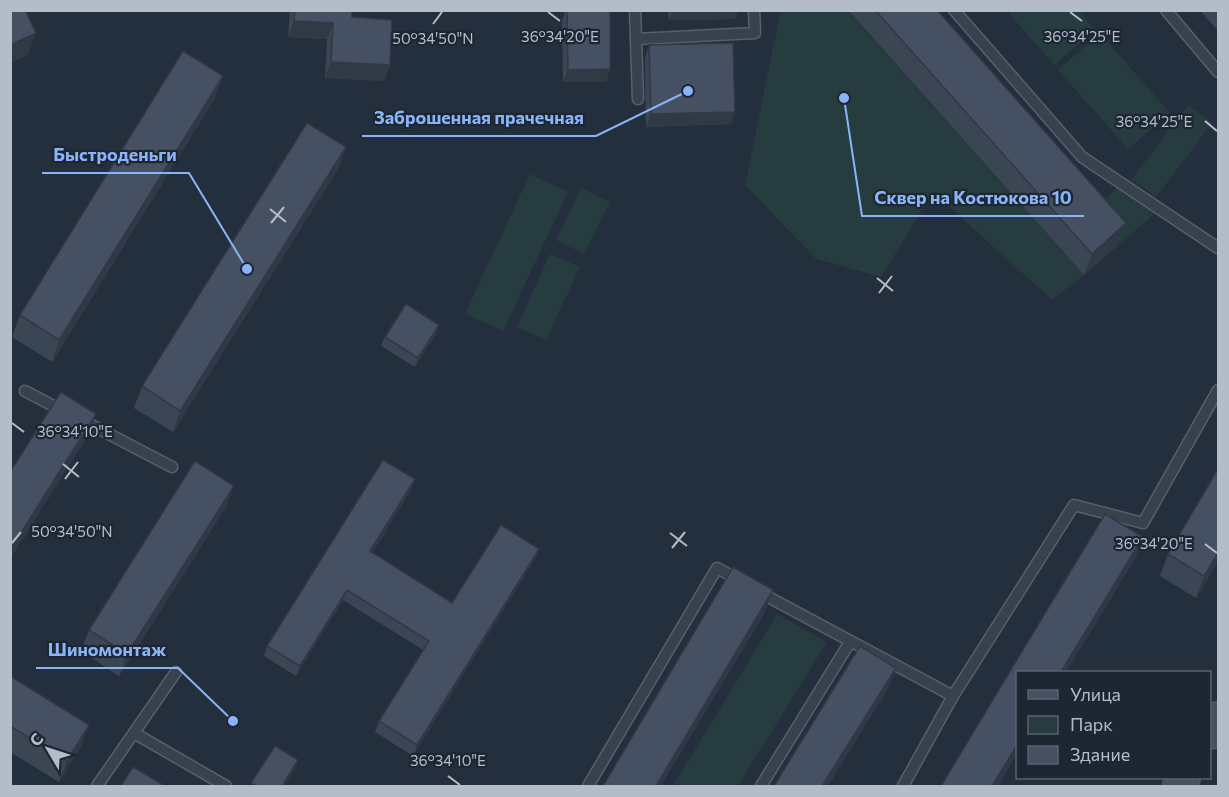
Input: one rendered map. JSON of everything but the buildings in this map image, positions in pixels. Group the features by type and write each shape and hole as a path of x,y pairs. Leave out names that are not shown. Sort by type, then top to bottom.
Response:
{"lane":[{"path":"635,10 638,99"},
{"path":"636,39 755,33 754,10"},
{"path":"954,10 1082,157 1218,248"},
{"path":"1166,10 1218,72"},
{"path":"903,786 953,696 1074,505 1143,523 1218,390"},
{"path":"25,391 172,466"},
{"path":"588,786 717,568 953,696"},
{"path":"761,786 850,642"},
{"path":"97,786 176,672"},
{"path":"134,733 226,786"}],"green space":[{"path":"781,10 848,11 1084,275 1052,300 933,192 881,277 816,259 745,185"},
{"path":"1007,11 1079,11 1095,30 1054,65"},
{"path":"1100,33 1170,113 1128,149 1058,70"},
{"path":"1188,105 1212,123 1156,197 1132,179"},
{"path":"530,174 568,192 503,331 465,314"},
{"path":"1121,183 1160,209 1118,245 1093,214"},
{"path":"581,188 610,202 584,254 556,240"},
{"path":"550,254 580,267 546,340 517,327"},
{"path":"777,614 827,642 738,786 673,786"}],"place":[{"name":"Заброшенная прачечная","path":"688,91"},
{"name":"Сквер на Костюкова 10","path":"844,98"},
{"name":"Быстроденьги","path":"247,269"},
{"name":"Шиномонтаж","path":"233,721"}]}
